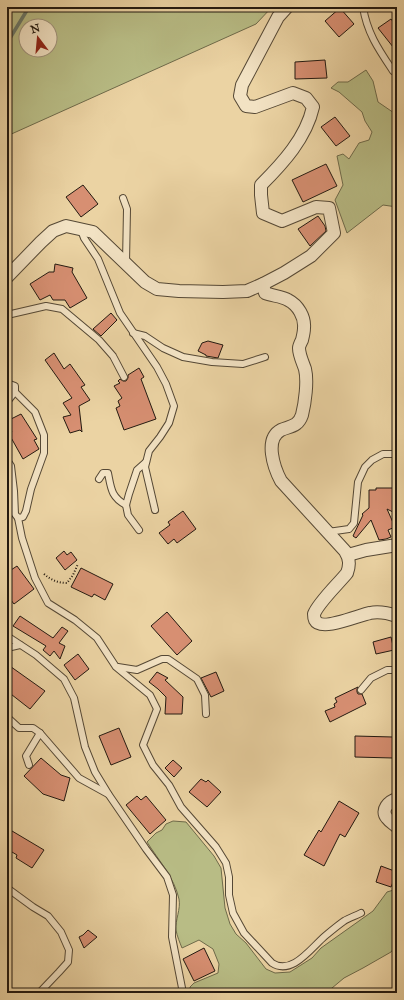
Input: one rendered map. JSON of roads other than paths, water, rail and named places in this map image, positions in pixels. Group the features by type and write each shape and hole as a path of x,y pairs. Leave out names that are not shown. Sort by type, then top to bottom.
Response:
{"street":[{"path":"7,276 53,231 66,226 93,232 145,282 157,289 223,292 247,290 263,284 284,273 311,256 334,233 329,208 316,207 282,221 263,212 261,185 271,176 299,142 310,118 313,107 306,98 293,93 255,107 246,106 240,96 242,85 262,46 278,17 287,7"},
{"path":"263,284 265,293 288,299 299,309 304,321 299,348 307,382 302,414 295,425 280,431 276,434 272,442 275,469 281,481 348,555 350,563 347,573 314,614 315,621 321,624 336,623 369,613 378,612 397,616"},
{"path":"348,555 366,550 397,545"},
{"path":"397,799 390,801 384,811 386,818 397,827"}],"lane":[{"path":"363,7 371,35 376,46 393,71"},
{"path":"123,198 127,209 126,264"},
{"path":"80,228 84,238 98,259 120,313 166,384 174,406 169,423 149,451 145,467 155,510"},
{"path":"7,315 46,306 62,309 99,340 113,356 124,377"},
{"path":"133,333 145,336 163,348 183,357 212,362 243,364 265,357"},
{"path":"7,383 14,386 16,392 35,412 44,435 44,453 31,489 26,511 23,517 18,518"},
{"path":"7,402 16,392"},
{"path":"328,532 349,529 354,523 358,482 365,467 372,460 383,454 397,454"},
{"path":"7,460 11,466 14,491 14,514 18,518 22,538 35,578 48,603 75,620 97,638 116,667 150,695 157,709 144,745 153,765 169,784 181,807 216,847 226,863 229,878 229,895 233,913 244,933 276,966 280,967 292,965 345,921 361,913"},
{"path":"139,530 128,515 126,505 128,494 137,470 146,462"},
{"path":"99,479 103,473 108,473 110,486 115,497 126,505"},
{"path":"7,636 36,655 64,679 74,698 85,747 95,772 146,849 167,877 173,895 172,937 183,993"},
{"path":"7,648 20,645"},
{"path":"116,667 137,670 162,659 168,659 197,679 205,695 206,714"},
{"path":"361,690 371,678 387,670 397,670"},
{"path":"7,717 19,728 33,728 40,733 79,778 109,795"},
{"path":"29,765 26,756 40,733"},
{"path":"7,888 48,916 61,932 69,950 68,962 39,993"}],"waterway":[{"path":"7,43 29,7"}]}
